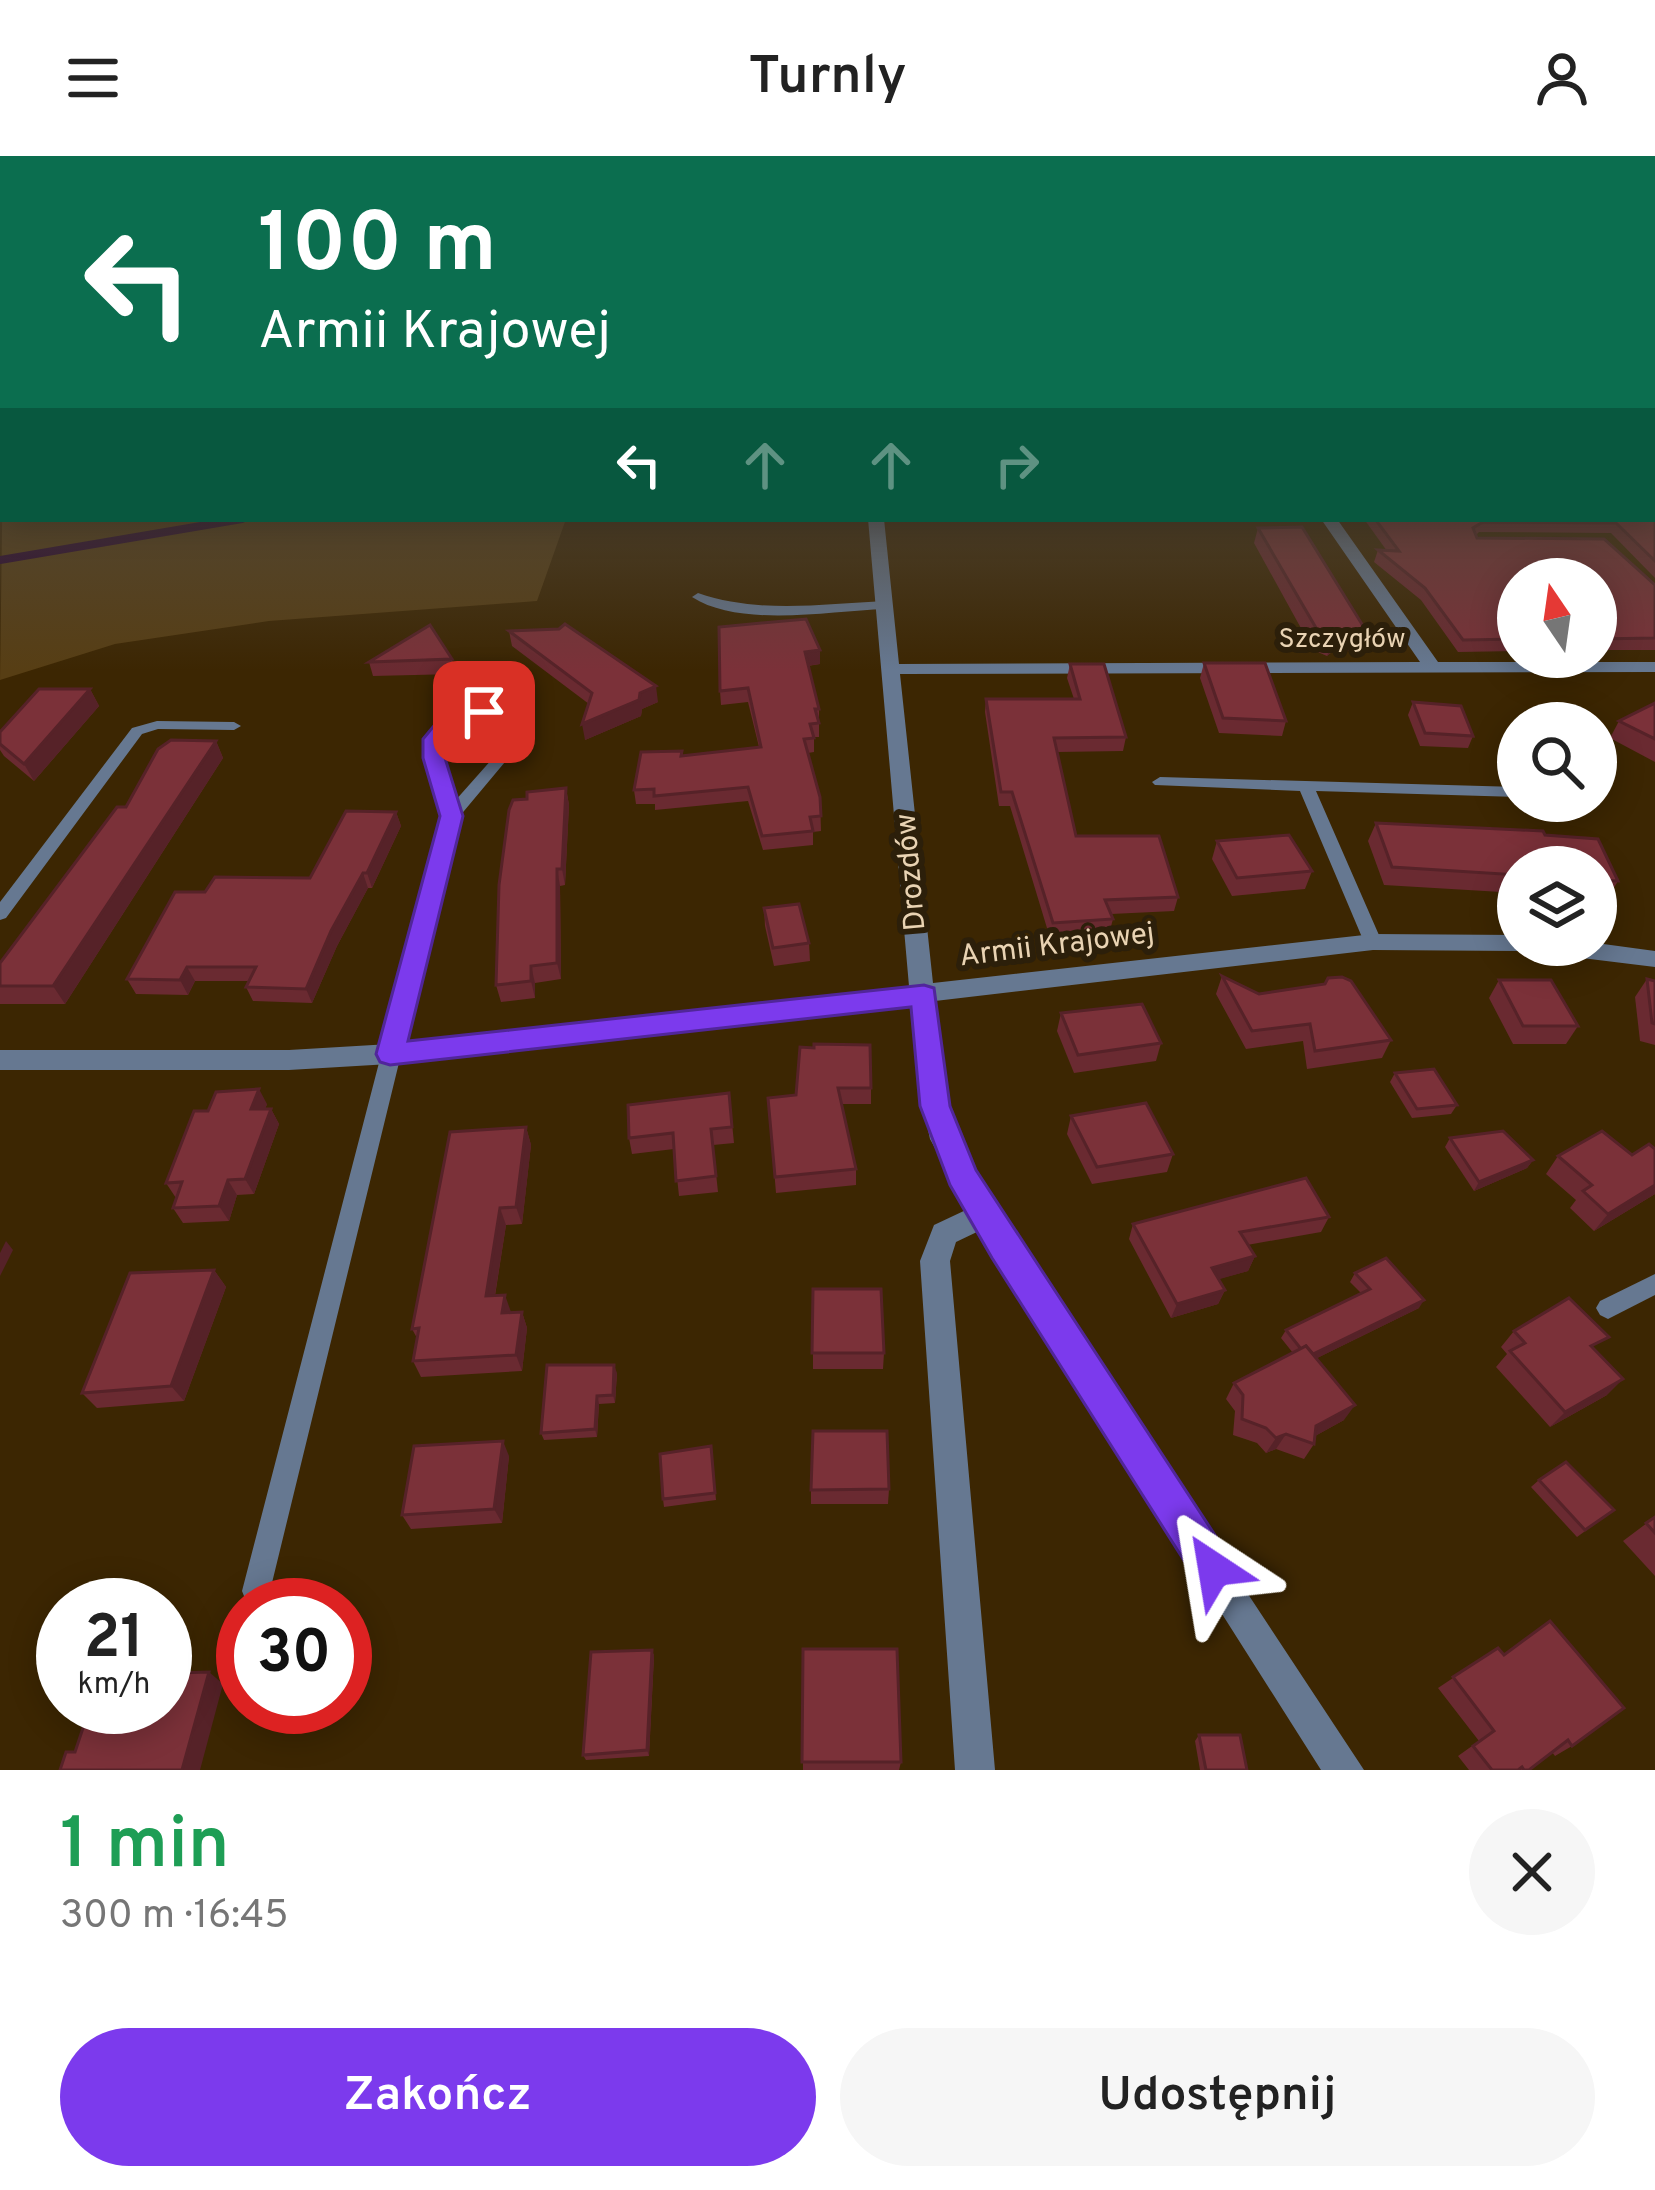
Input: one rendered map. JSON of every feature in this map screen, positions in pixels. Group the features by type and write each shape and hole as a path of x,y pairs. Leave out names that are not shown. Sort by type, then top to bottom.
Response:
{"street":[{"name":"Drozdów","path":"877,522 935,1106 944,1139 984,1215 1344,1770"},
{"name":"Szczygłów","path":"1331,522 1432,667"},
{"name":"Szczygłów","path":"892,669 1655,667"},
{"name":"Armii Krajowej","path":"0,1060 290,1060 390,1054 1373,943 1497,943"},
{"path":"1617,954 1655,959"},
{"path":"975,1770 935,1261 944,1234 984,1215"}],"lane":[{"path":"698,597 727,608 885,605"},
{"path":"259,1578 452,816 512,742 514,726 505,716 461,716 436,732 434,758 452,816"},
{"path":"0,914 136,731 158,725 234,726"},
{"path":"1160,782 1497,792"},
{"path":"1305,784 1373,943"},
{"path":"1608,1308 1655,1284"}],"shaded area":[{"path":"2,522 565,522 537,601 269,621 115,644 0,680"}],"building":[{"path":"1377,522 1483,522 1473,528 1477,538 1604,539 1655,585 1655,638 1617,639 1617,558 1497,558 1497,639 1463,640 1425,588 1378,550 1399,551"},
{"path":"1483,522 1655,522 1655,561 1616,523"},
{"path":"1302,527 1368,634 1338,634 1333,639 1319,633 1258,528"},
{"path":"806,619 820,650 805,652 819,709 815,709 819,723 810,724 814,738 804,739 820,797 821,816 810,817 813,831 762,836 748,787 654,796 654,789 634,790 641,752 682,751 681,756 761,747 748,688 720,691 719,627"},
{"path":"565,624 656,686 640,693 639,700 582,724 592,693 509,631 559,629"},
{"path":"430,625 452,659 369,662"},
{"path":"1204,663 1265,663 1286,721 1223,718"},
{"path":"1070,664 1104,664 1126,737 1054,738 1076,836 1159,836 1178,897 1105,900 1113,919 1053,923 1012,792 1001,792 986,699 1080,699"},
{"path":"39,689 90,689 24,764 0,744 0,732"},
{"path":"1413,702 1461,706 1473,736 1425,733"},
{"path":"1655,703 1655,739 1619,721"},
{"path":"171,740 216,741 53,986 0,986 0,963 117,807 126,807 158,749"},
{"path":"566,788 562,869 557,869 557,963 531,966 531,981 496,985 499,885 509,810 513,800 527,799 527,792"},
{"path":"346,811 396,812 367,873 331,931 306,989 246,987 256,967 187,967 180,980 127,979 175,892 205,892 215,877 310,878"},
{"path":"1376,823 1543,831 1545,835 1598,839 1601,846 1497,846 1497,874 1392,867"},
{"path":"1289,835 1312,871 1237,878 1217,841"},
{"path":"799,904 809,943 773,948 764,908"},
{"path":"1222,976 1259,994 1342,977 1351,981 1391,1040 1315,1051 1310,1024 1252,1031"},
{"path":"1647,979 1655,981 1655,1024 1652,1023"},
{"path":"1499,980 1551,980 1578,1026 1523,1026"},
{"path":"1142,1004 1161,1043 1078,1055 1061,1013"},
{"path":"814,1044 870,1045 871,1088 838,1088 856,1169 775,1177 768,1098 796,1095 800,1047 814,1048"},
{"path":"1434,1069 1457,1105 1417,1109 1395,1073"},
{"path":"259,1089 251,1109 271,1109 245,1179 228,1180 219,1206 173,1208 182,1182 166,1183 194,1111 208,1111 216,1092"},
{"path":"729,1093 732,1127 711,1129 716,1176 676,1181 673,1133 629,1138 628,1105"},
{"path":"1146,1103 1173,1154 1097,1167 1071,1116"},
{"path":"526,1127 516,1207 500,1208 486,1296 505,1295 502,1313 522,1312 516,1355 413,1361 419,1328 412,1329 450,1132"},
{"path":"1503,1131 1533,1160 1479,1182 1450,1138"},
{"path":"1602,1131 1632,1155 1649,1144 1655,1149 1655,1185 1608,1214 1583,1191 1592,1185 1558,1156"},
{"path":"1306,1178 1329,1217 1240,1232 1255,1256 1212,1268 1225,1290 1177,1304 1133,1224"},
{"path":"1386,1258 1424,1300 1313,1354 1306,1346 1301,1349 1286,1330 1370,1289 1355,1273"},
{"path":"214,1270 171,1386 82,1393 130,1273"},
{"path":"813,1289 881,1289 884,1353 812,1353"},
{"path":"1569,1298 1609,1337 1591,1346 1623,1379 1565,1412 1510,1351 1525,1343 1514,1331"},
{"path":"1306,1346 1355,1405 1316,1426 1314,1444 1286,1434 1276,1438 1266,1428 1242,1419 1243,1395 1234,1383"},
{"path":"547,1365 614,1365 613,1395 597,1396 595,1429 541,1433"},
{"path":"813,1431 887,1431 889,1489 811,1490"},
{"path":"503,1441 494,1509 402,1515 414,1446"},
{"path":"711,1446 715,1493 663,1499 660,1454"},
{"path":"1566,1462 1614,1510 1585,1530 1539,1480"},
{"path":"1550,1621 1624,1708 1572,1746 1568,1740 1529,1770 1492,1770 1473,1746 1494,1731 1453,1677 1498,1648 1504,1655"},
{"path":"803,1649 897,1649 901,1762 802,1762"},
{"path":"652,1650 647,1750 583,1755 591,1652"},
{"path":"192,1672 209,1672 192,1734"},
{"path":"81,1734 192,1734 182,1770 60,1770 66,1752 75,1752"},
{"path":"1199,1735 1240,1735 1247,1770 1206,1770"}],"waterway":[{"path":"0,560 224,522"}],"route":[{"path":"484,712 449,720 434,739 434,758 452,816 390,1054 924,995 935,1106 944,1139 962,1175 1004,1248 1214,1569"}]}
